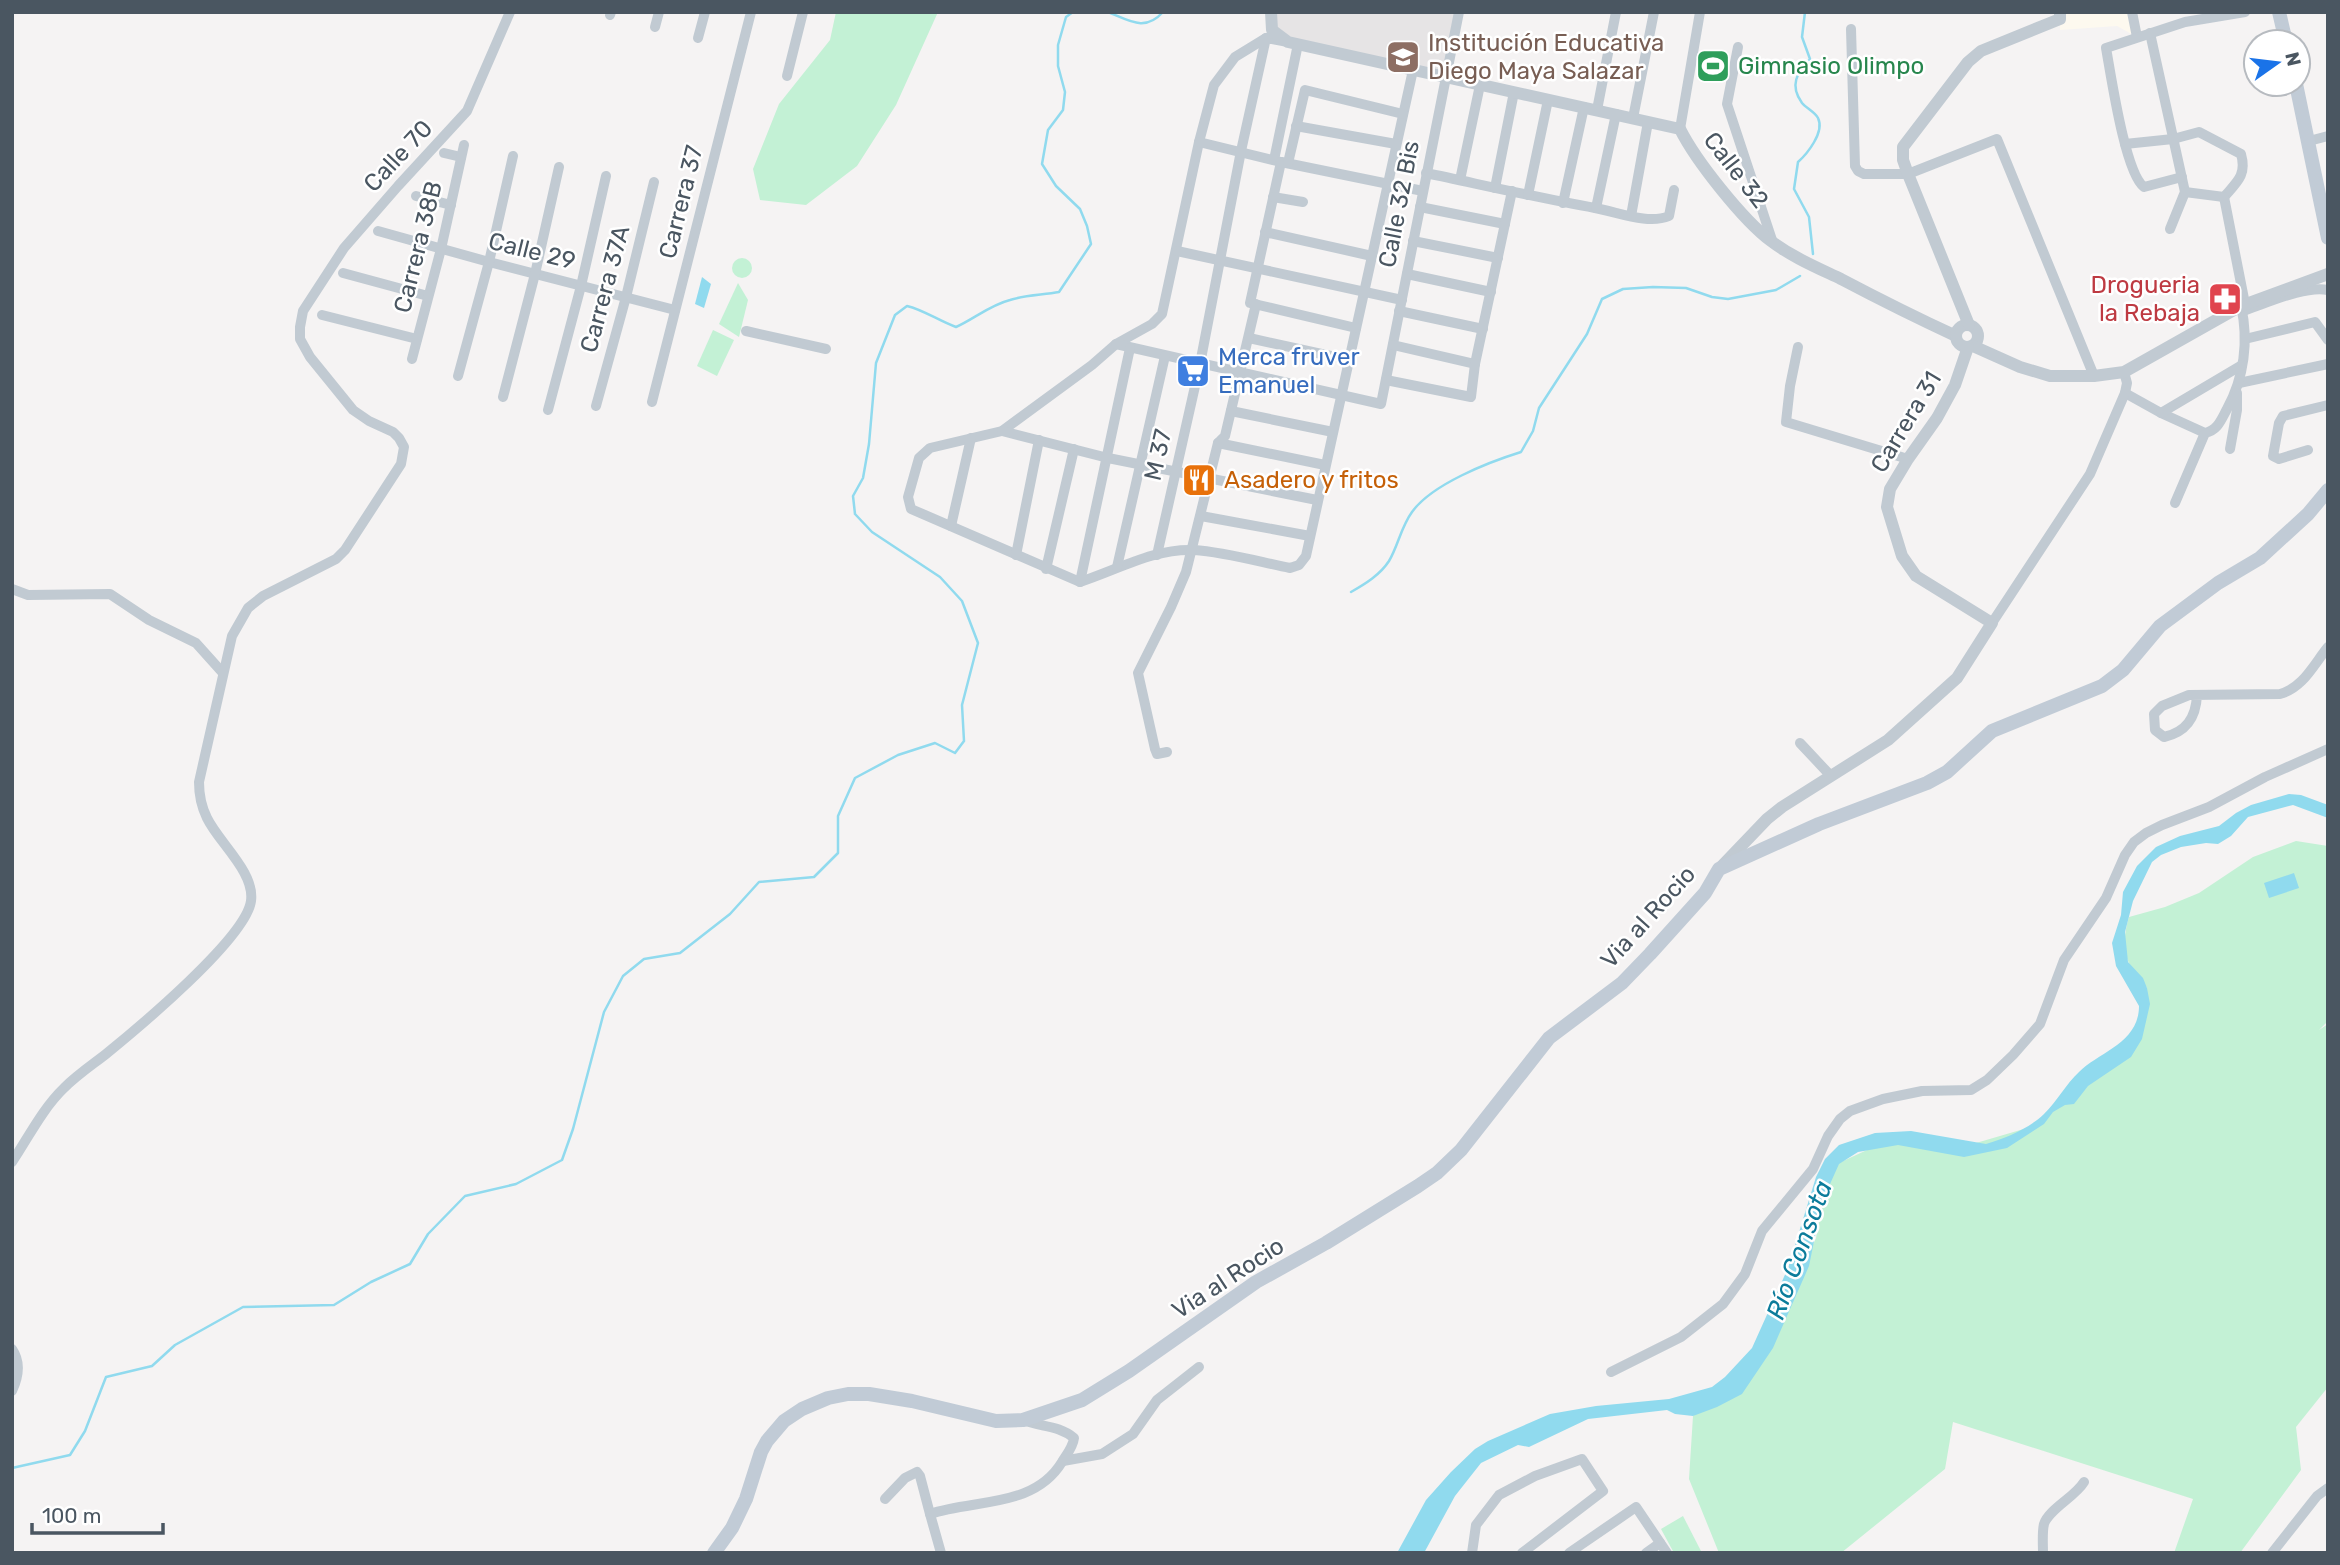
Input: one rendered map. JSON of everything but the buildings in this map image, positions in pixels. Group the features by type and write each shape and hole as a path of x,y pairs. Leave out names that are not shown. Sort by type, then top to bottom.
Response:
{"main road":[{"path":"2299,98 2328,238"},
{"path":"1719,869 1819,824 1927,783 1947,772 1992,731 2102,686 2123,670 2160,626 2218,583 2260,558 2308,514 2328,490"},
{"name":"Via al Rocio","path":"714,1553 732,1528 746,1499 767,1441 784,1421 802,1409 828,1398 869,1394 996,1421 1023,1420 1082,1400 1129,1371 1256,1282 1348,1230 1437,1173 1478,1131 1549,1038 1622,983 1705,893 1719,869"}],"street":[{"name":"Calle 70","path":"222,672 232,636 248,608 263,596 336,559 401,464 404,455 399,438 353,410 310,357 300,340 303,311 344,248 467,111 510,12"},
{"path":"655,27 659,12"},
{"path":"698,38 705,12"},
{"name":"Carrera 37","path":"652,402 751,12"},
{"path":"787,76 803,12"},
{"path":"1271,12 1272,30 1293,43"},
{"name":"Calle 32 Bis","path":"1341,396 1381,404 1459,12"},
{"path":"1563,203 1616,12"},
{"path":"1633,118 1654,12"},
{"path":"1680,130 1700,12"},
{"path":"2060,12 2060,19 1981,51 1968,62 1903,147 1902,160 1961,304 1966,339 2004,360 2050,376 2094,376 2124,372 2216,318 2328,274"},
{"path":"2132,12 2137,37"},
{"path":"2182,177 2144,187 2137,182 2125,144 2106,48 2150,33 2184,17 2245,12"},
{"path":"1851,29 1855,166 1858,171 1864,174 1908,174 1997,139 2094,376"},
{"path":"2150,33 2185,192 2170,229"},
{"path":"1293,43 1266,38 1235,57 1214,85 1162,314 1152,324 1116,344 1092,365 1002,431 930,448 919,458 908,497 911,509 1080,582 1157,555 1193,550 1290,568 1299,565 1306,556 1413,70"},
{"name":"M 37","path":"1157,555 1200,364 1266,38"},
{"path":"1293,43 1281,161 1250,303 1356,327"},
{"name":"Calle 32","path":"1293,43 1680,130 1686,142 1737,207 1755,228 1773,243 1931,325 1966,339"},
{"path":"1738,47 1727,104 1773,243"},
{"path":"1460,180 1480,85"},
{"path":"1281,161 1296,125 1306,90 1403,114"},
{"path":"1495,188 1514,92"},
{"path":"1528,195 1548,100"},
{"path":"1596,208 1616,114"},
{"path":"1631,216 1648,122"},
{"path":"1296,125 1396,144"},
{"path":"2125,144 2173,139 2199,132 2241,154 2244,165 2241,177 2224,197"},
{"path":"2309,141 2328,136"},
{"path":"1199,142 1423,191"},
{"name":"Carrera 38B","path":"412,359 452,205 464,145"},
{"path":"444,153 461,157"},
{"path":"458,376 489,262 513,156"},
{"path":"503,397 559,167"},
{"path":"1426,173 1563,203 1662,219 1669,216 1674,190"},
{"path":"548,410 581,286 606,176"},
{"name":"Carrera 37A","path":"596,406 654,182"},
{"path":"1386,380 1471,397 1475,364 1512,191"},
{"path":"2185,192 2224,197"},
{"path":"415,197 452,205"},
{"path":"1273,197 1303,202"},
{"path":"2224,197 2243,307 2245,339 2230,449"},
{"path":"1420,207 1505,224"},
{"name":"Calle 29","path":"378,231 675,310"},
{"path":"1265,232 1372,256"},
{"path":"1413,242 1498,258"},
{"path":"1177,251 1364,292 1483,329"},
{"path":"343,272 428,296"},
{"path":"1407,274 1491,292"},
{"path":"2243,307 2320,288 2328,290"},
{"path":"1167,752 1157,754 1154,723 1138,673 1171,607 1193,550 1218,443 1225,436 1256,304"},
{"path":"322,315 417,338"},
{"path":"2245,339 2315,322 2328,340"},
{"path":"746,331 826,349"},
{"path":"1249,338 1349,360"},
{"name":"Carrera 31","path":"1966,339 1955,385 1937,418 1890,489 1887,507 1902,556 1916,576 1992,623"},
{"path":"1116,344 1341,396"},
{"path":"1393,345 1475,364"},
{"path":"1798,346 1786,422 1908,459"},
{"path":"1080,582 1130,348"},
{"path":"1117,567 1165,356"},
{"path":"2161,413 2242,365"},
{"path":"2125,393 2205,433 2213,431 2218,425 2238,387 2328,365"},
{"path":"1719,869 1767,819 1830,775 1888,740 1957,677 2090,474 2125,393 2127,383 2124,372"},
{"path":"2308,450 2279,458 2273,456 2279,423 2283,416 2328,405"},
{"path":"1231,411 1333,432"},
{"path":"1002,431 1108,458 1317,500"},
{"path":"2175,503 2205,433"},
{"path":"951,526 971,438"},
{"path":"1016,555 1039,440"},
{"path":"1218,443 1325,465"},
{"path":"1046,569 1074,449"},
{"path":"1201,516 1310,536"},
{"path":"12,589 28,596 110,594 149,620 196,643 222,672 199,782 200,799 206,817 219,839 244,870 251,886 251,902 244,919 228,942 127,1037 64,1087 12,1162"},
{"path":"2197,695 2192,720 2177,734 2164,737 2155,730 2154,714 2162,706 2178,698 2189,695 2288,692 2303,681 2328,647"},
{"path":"1800,743 1830,775"},
{"path":"1611,1372 1681,1337 1723,1304 1745,1274 1762,1231 1813,1169 1828,1136 1840,1119 1850,1111 1882,1099 1922,1091 1971,1090 1987,1080 2013,1055 2040,1024 2064,960 2106,898 2125,855 2134,842 2162,825 2209,807 2265,777 2328,749"},
{"path":"12,1349 18,1369 12,1391"},
{"path":"1063,1461 1102,1454 1133,1434 1157,1400 1199,1367"},
{"path":"930,1514 1007,1500 1036,1488 1055,1473 1074,1438 1065,1430 1034,1425 1023,1420"},
{"path":"1472,1553 1476,1525 1499,1495 1535,1476 1582,1459 1603,1491 1522,1553"},
{"path":"885,1499 905,1478 917,1472 941,1553"},
{"path":"2043,1553 2043,1525 2047,1517 2078,1492 2084,1482"},
{"path":"2289,1553 2275,1549 2317,1496 2328,1488"},
{"path":"2317,1496 2328,1504"},
{"path":"1573,1551 1636,1507 1664,1548 1646,1553"}],"shaded area":[{"name":"Institución Educativa Diego Maya Salazar","path":"1271,12 1459,12 1447,77 1288,42 1272,30"},
{"path":"2060,12 2132,12 2137,37 2117,26 2060,30"}],"green space":[{"path":"836,12 938,12 896,105 857,166 806,205 760,200 753,169 779,104 830,40"},
{"path":"742,258 749,261 752,268 749,275 742,278 735,275 732,268 735,261"},
{"path":"738,283 748,300 739,337 719,324"},
{"path":"713,330 734,340 717,376 697,366"},
{"path":"2296,841 2328,846 2328,1021 2319,1030 2328,1024 2328,1387 2296,1427 2301,1470 2240,1553 2174,1553 2193,1499 1953,1422 1945,1469 1841,1553 1719,1553 1689,1479 1693,1416 1752,1378 1816,1238 1828,1168 1867,1150 1901,1139 1959,1148 2034,1126 2133,1038 2147,988 2126,956 2125,939 2129,917 2165,907 2199,893 2253,857"},
{"path":"1683,1516 1702,1553 1674,1553 1661,1529"}],"water":[{"path":"702,277 711,284 704,308 695,304"},
{"name":"Río Consota","path":"2289,794 2301,795 2328,805 2328,818 2293,805 2248,817 2231,836 2218,844 2181,847 2152,862 2133,901 2125,932 2128,962 2143,978 2150,1004 2142,1039 2131,1057 2088,1086 2074,1104 2065,1105 2053,1112 2044,1124 2007,1148 1964,1157 1898,1145 1858,1152 1839,1164 1822,1202 1809,1266 1773,1348 1742,1394 1693,1416 1667,1410 1588,1419 1529,1447 1518,1445 1481,1463 1455,1496 1424,1553 1397,1553 1426,1500 1475,1449 1488,1441 1550,1414 1596,1406 1669,1399 1712,1387 1725,1377 1752,1348 1788,1268 1816,1177 1825,1159 1839,1145 1875,1133 1911,1131 1986,1144 2016,1132 2038,1119 2079,1072 2125,1038 2137,1019 2139,1006 2116,966 2112,943 2121,915 2123,892 2137,866 2156,847 2180,836 2219,826 2251,805"},
{"path":"2294,873 2299,888 2269,898 2264,883"}],"waterway":[{"path":"12,1468 70,1455 85,1431 106,1377 152,1366 175,1345 243,1307 334,1305 371,1282 410,1264 428,1234 465,1196 516,1184 562,1160 573,1129 604,1012 623,976 644,959 680,953 730,914 759,882 814,877 838,853 838,816 855,778 898,755 935,743 955,753 964,741 962,705 978,643 962,601 940,577 872,532 855,514 853,496 863,478 869,444 876,363 895,315 907,306 956,327 1003,302 1059,292 1091,244 1080,209 1056,186 1042,164 1048,130 1063,110 1065,92 1058,66 1058,45 1066,17 1073,12"},
{"path":"1108,12 1137,23 1150,22 1163,12"},
{"path":"1805,12 1802,37 1810,59 1798,74 1795,85 1798,97 1817,116 1820,124 1814,142 1798,162 1794,189 1809,217 1813,254"},
{"path":"1351,592 1372,579 1385,566 1408,518 1433,492 1462,475 1521,452 1533,431 1539,408 1587,334 1602,299 1623,289 1653,287 1686,288 1712,297 1728,299 1776,290 1800,276"}],"place":[{"name":"Institución Educativa Diego Maya Salazar","path":"1403,57"},
{"name":"Gimnasio Olimpo","path":"1713,66"},
{"name":"Drogueria la Rebaja","path":"2225,299"},
{"name":"Merca fruver Emanuel","path":"1193,371"},
{"name":"Asadero y fritos","path":"1199,480"}]}
